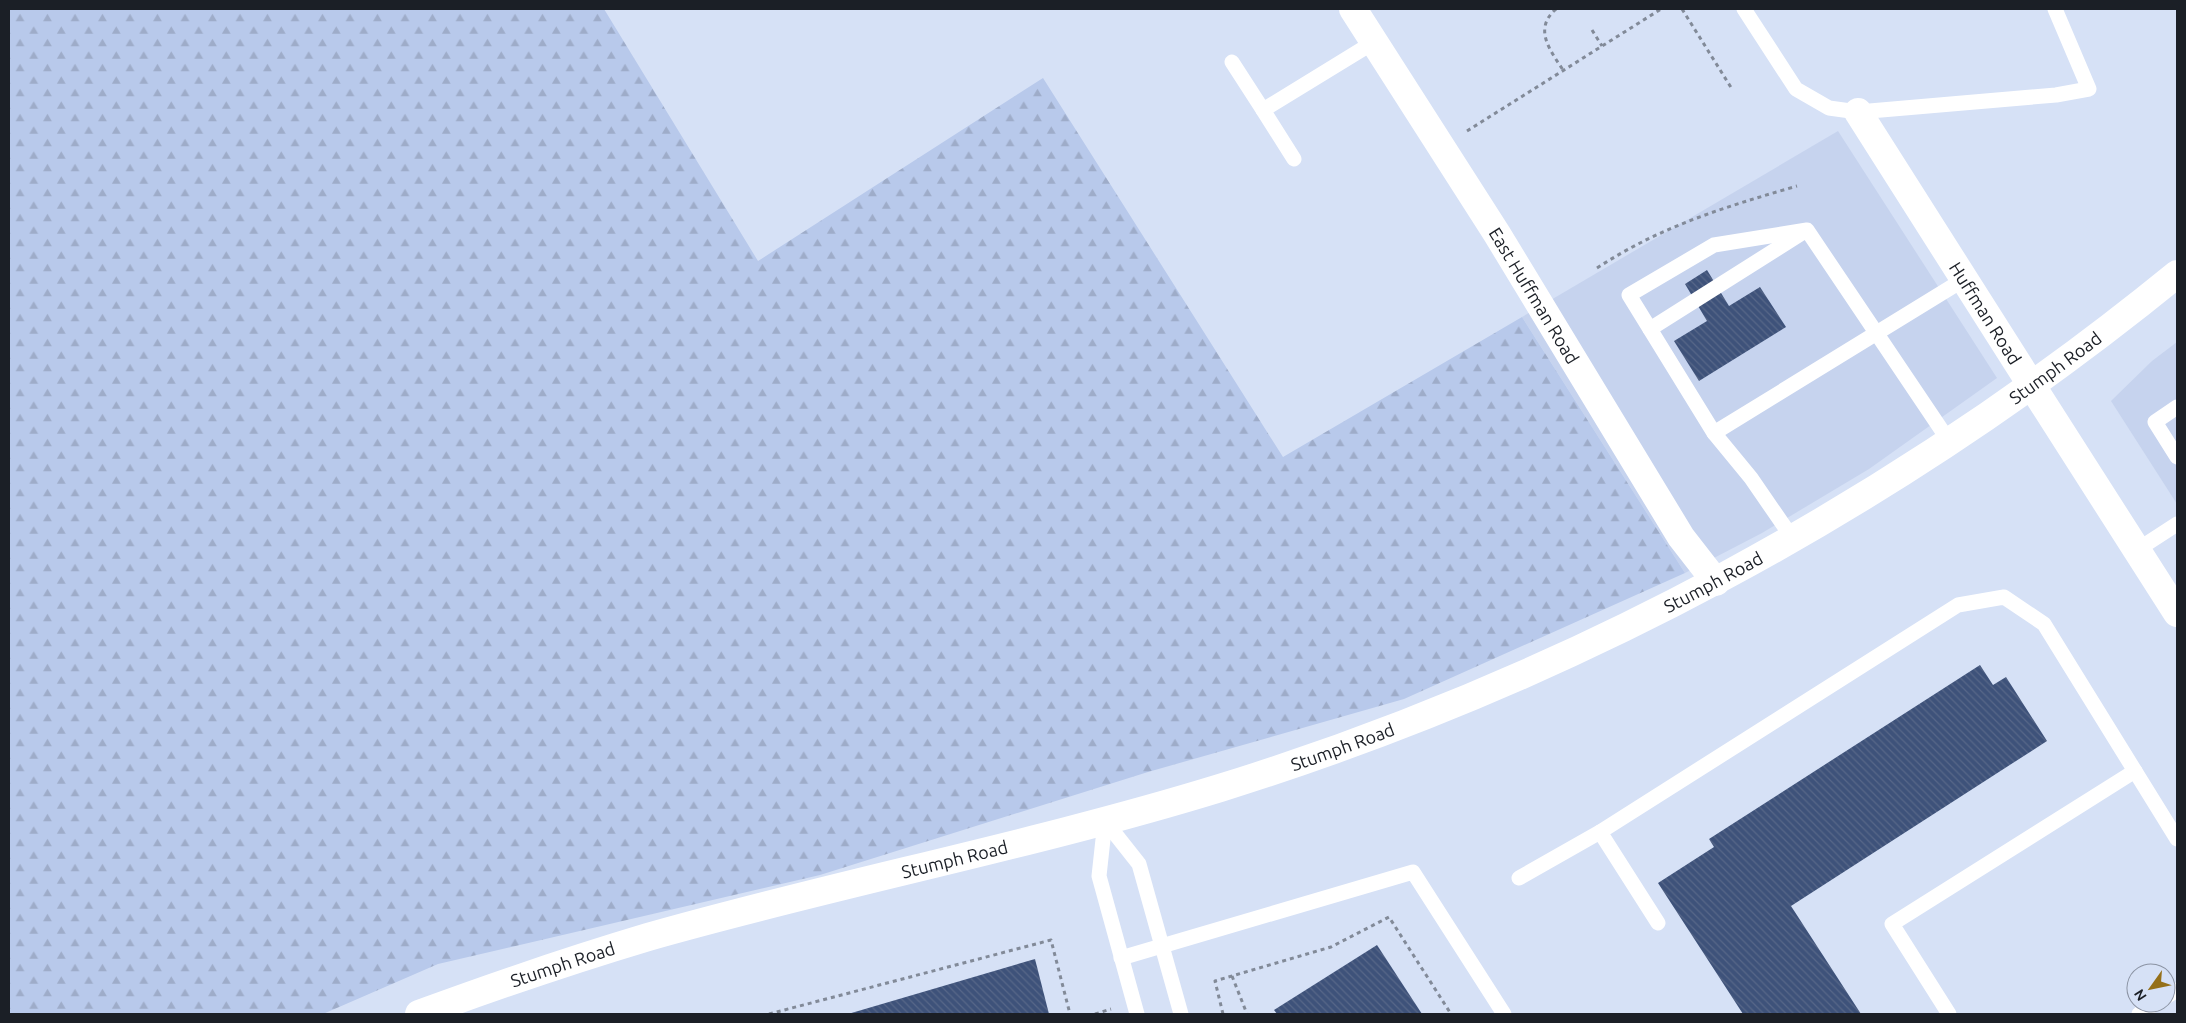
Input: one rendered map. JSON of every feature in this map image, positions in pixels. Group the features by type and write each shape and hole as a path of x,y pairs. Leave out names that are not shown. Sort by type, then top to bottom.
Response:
{"main road":[{"name":"East Huffman Road","path":"1353,9 1441,147 1681,537 1716,582"},
{"name":"Huffman Road","path":"1858,112 1963,280 2177,613"},
{"name":"Stumph Road","path":"419,1014 520,978 651,937 1105,821 1263,774 1423,716 1554,660 1716,582 1793,539 1949,441 2032,386 2177,274"}],"lane":[{"path":"1744,9 1796,90 1829,108 1858,112 2056,95 2089,89 2056,9"},
{"path":"1263,110 1374,42"},
{"path":"1232,62 1294,159"},
{"path":"1793,539 1751,478 1714,433 1629,295 1714,245 1807,230"},
{"path":"1650,329 1807,230"},
{"path":"1807,230 1949,441"},
{"path":"1714,433 1963,280"},
{"path":"2177,407 2155,422 2177,457"},
{"path":"2137,550 2177,524"},
{"path":"1519,878 1600,832 1958,605 2004,597 2044,624 2177,839"},
{"path":"1949,1014 1892,924 2135,771"},
{"path":"1105,821 1139,864 1181,1014"},
{"path":"1105,821 1099,876 1137,1014"},
{"path":"1600,832 1658,923"},
{"path":"1121,958 1414,872 1504,1014"}],"path":[{"path":"1556,9 1549,15 1546,21 1545,37 1548,46 1563,70"},
{"path":"1441,147 1661,9"},
{"path":"1682,9 1732,89"},
{"path":"1592,30 1602,46"},
{"path":"1597,268 1618,254 1674,226 1725,207 1797,186"},
{"path":"1223,1014 1215,981 1331,947 1389,918 1451,1014"},
{"path":"769,1014 1051,940 1070,1014"},
{"path":"1232,976 1247,1014"}],"shaded area":[{"path":"1838,131 1997,378 1869,469 1762,533 1685,573 1522,317"},
{"path":"2177,342 2177,504 2111,401 2152,361"}],"green space":[{"path":"9,9 604,9 758,261 1043,78 1283,457 1522,317 1685,573 1404,699 1148,772 820,875 438,964 323,1014 9,1014"}],"building":[{"path":"1707,270 1729,306 1760,287 1786,327 1699,381 1674,341 1707,321 1685,284"},
{"path":"1980,665 1993,685 2006,677 2047,741 1791,906 1861,1014 1743,1014 1658,883 1714,847 1709,839"},
{"path":"1377,945 1422,1014 1277,1014 1274,1010"},
{"path":"1035,959 1049,1014 848,1014"}]}
